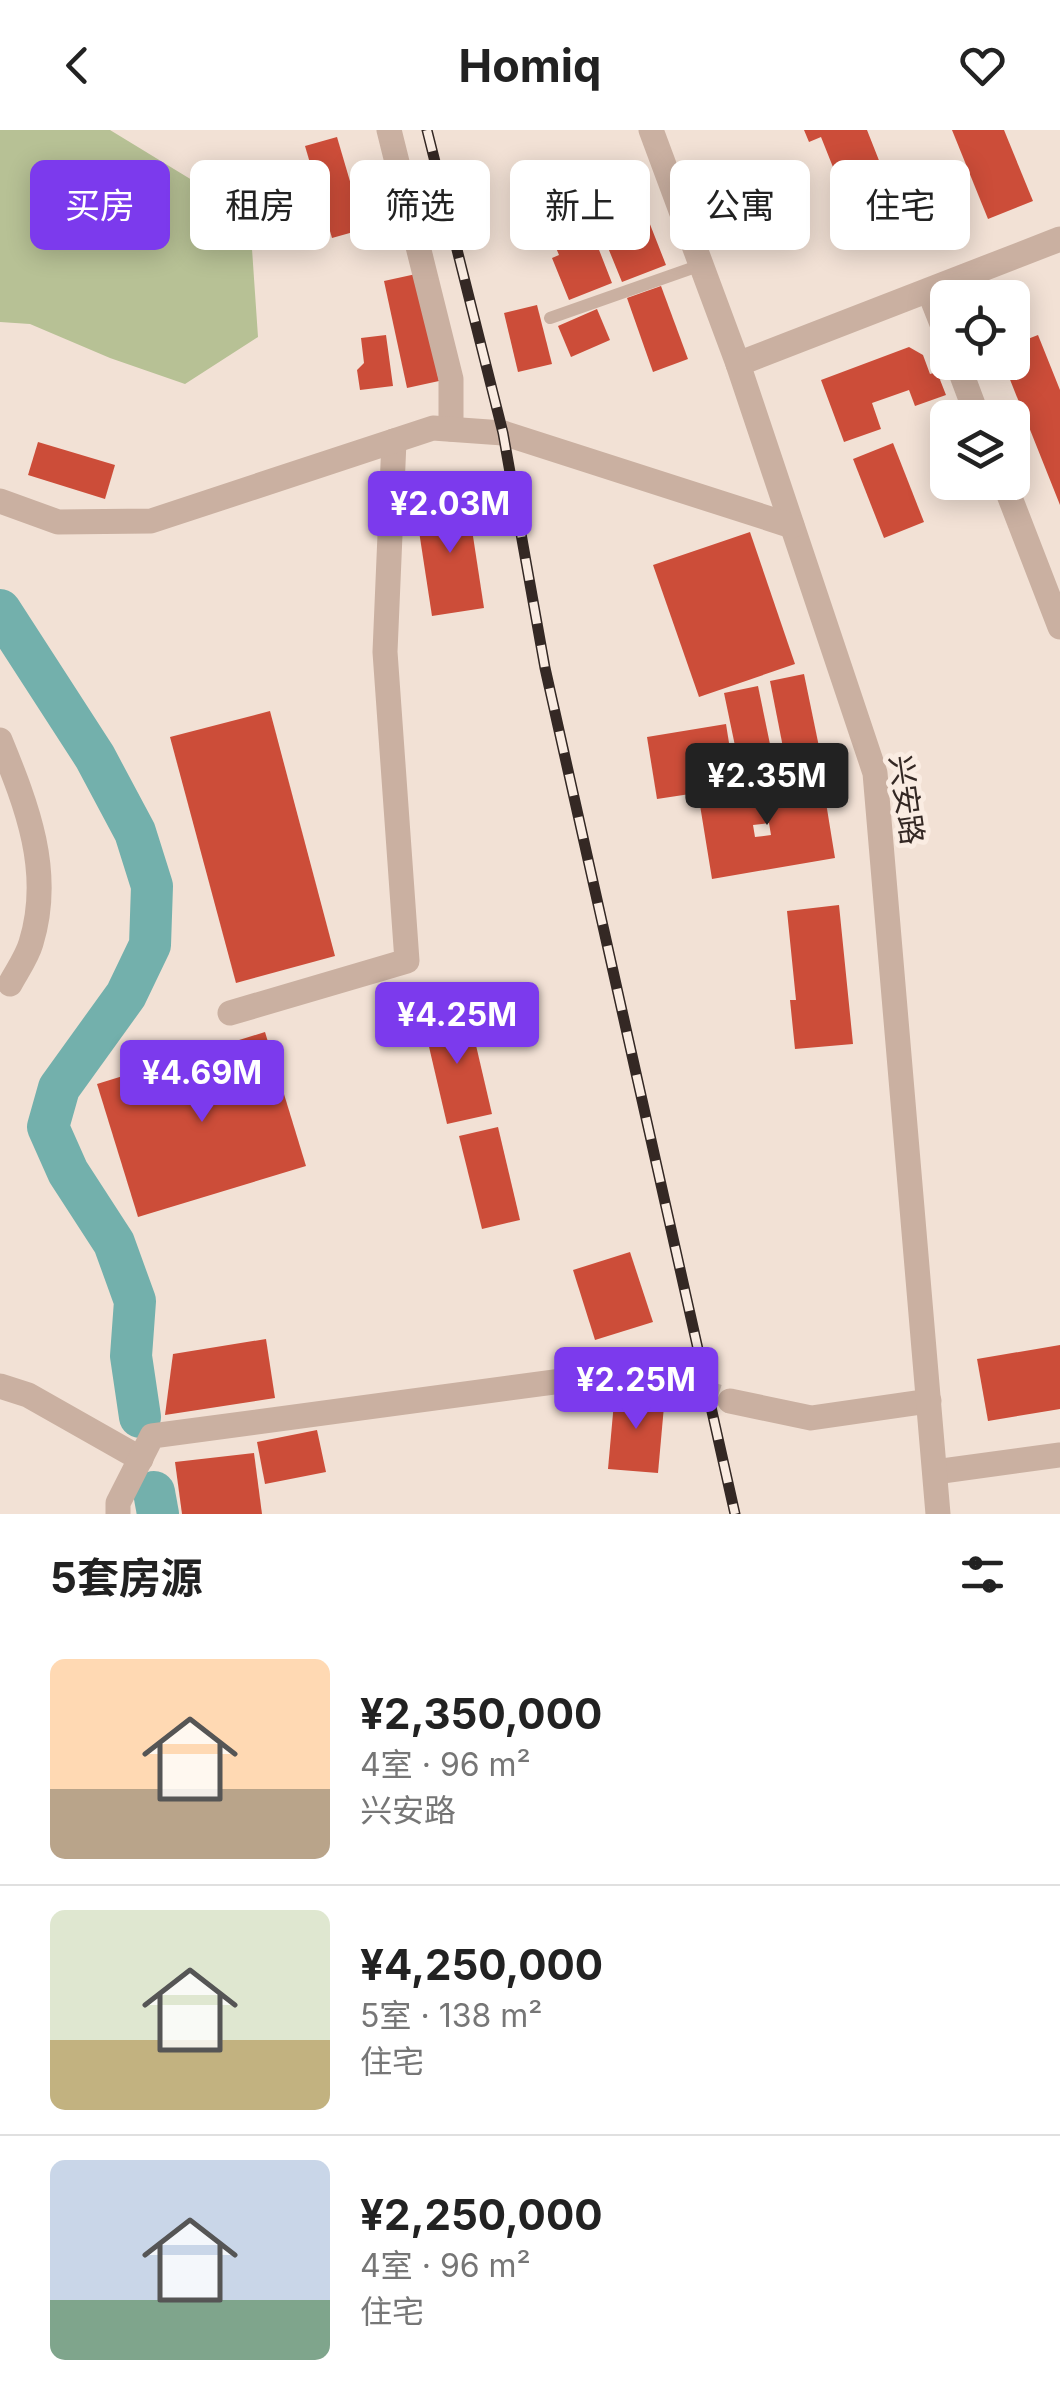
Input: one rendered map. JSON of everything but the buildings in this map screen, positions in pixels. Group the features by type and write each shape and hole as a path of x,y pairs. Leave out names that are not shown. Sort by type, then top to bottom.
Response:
{"street":[{"path":"389,130 451,380 451,429"},
{"name":"兴安路","path":"651,130 738,364 874,772 938,1514"},
{"path":"738,364 1060,239"},
{"path":"0,501 58,522 151,521 433,428 504,433 792,526"},
{"path":"230,1013 407,961 385,652 394,441"},
{"path":"1011,500 1060,627"},
{"path":"0,740 35,834 41,896 30,946 10,984"},
{"path":"118,1514 118,1503 152,1436 630,1372 694,1389"},
{"path":"0,1386 28,1395 140,1459"},
{"path":"730,1401 811,1418 929,1401"},
{"path":"935,1472 1060,1454"}],"lane":[{"path":"550,318 701,265"}],"green space":[{"path":"0,130 110,130 159,160 30,160 30,250 170,250 170,167 190,179 190,250 252,250 258,337 185,384 30,324 0,322"}],"waterway":[{"path":"0,610 95,757 135,832 152,886 150,945 126,995 59,1088 48,1127 68,1172 114,1243 135,1301 131,1356 140,1417"},
{"path":"154,1492 158,1514"}],"tunnel":[{"path":"694,1389 730,1401"}],"railway":[{"path":"427,130 503,433 545,668 735,1514"}]}
